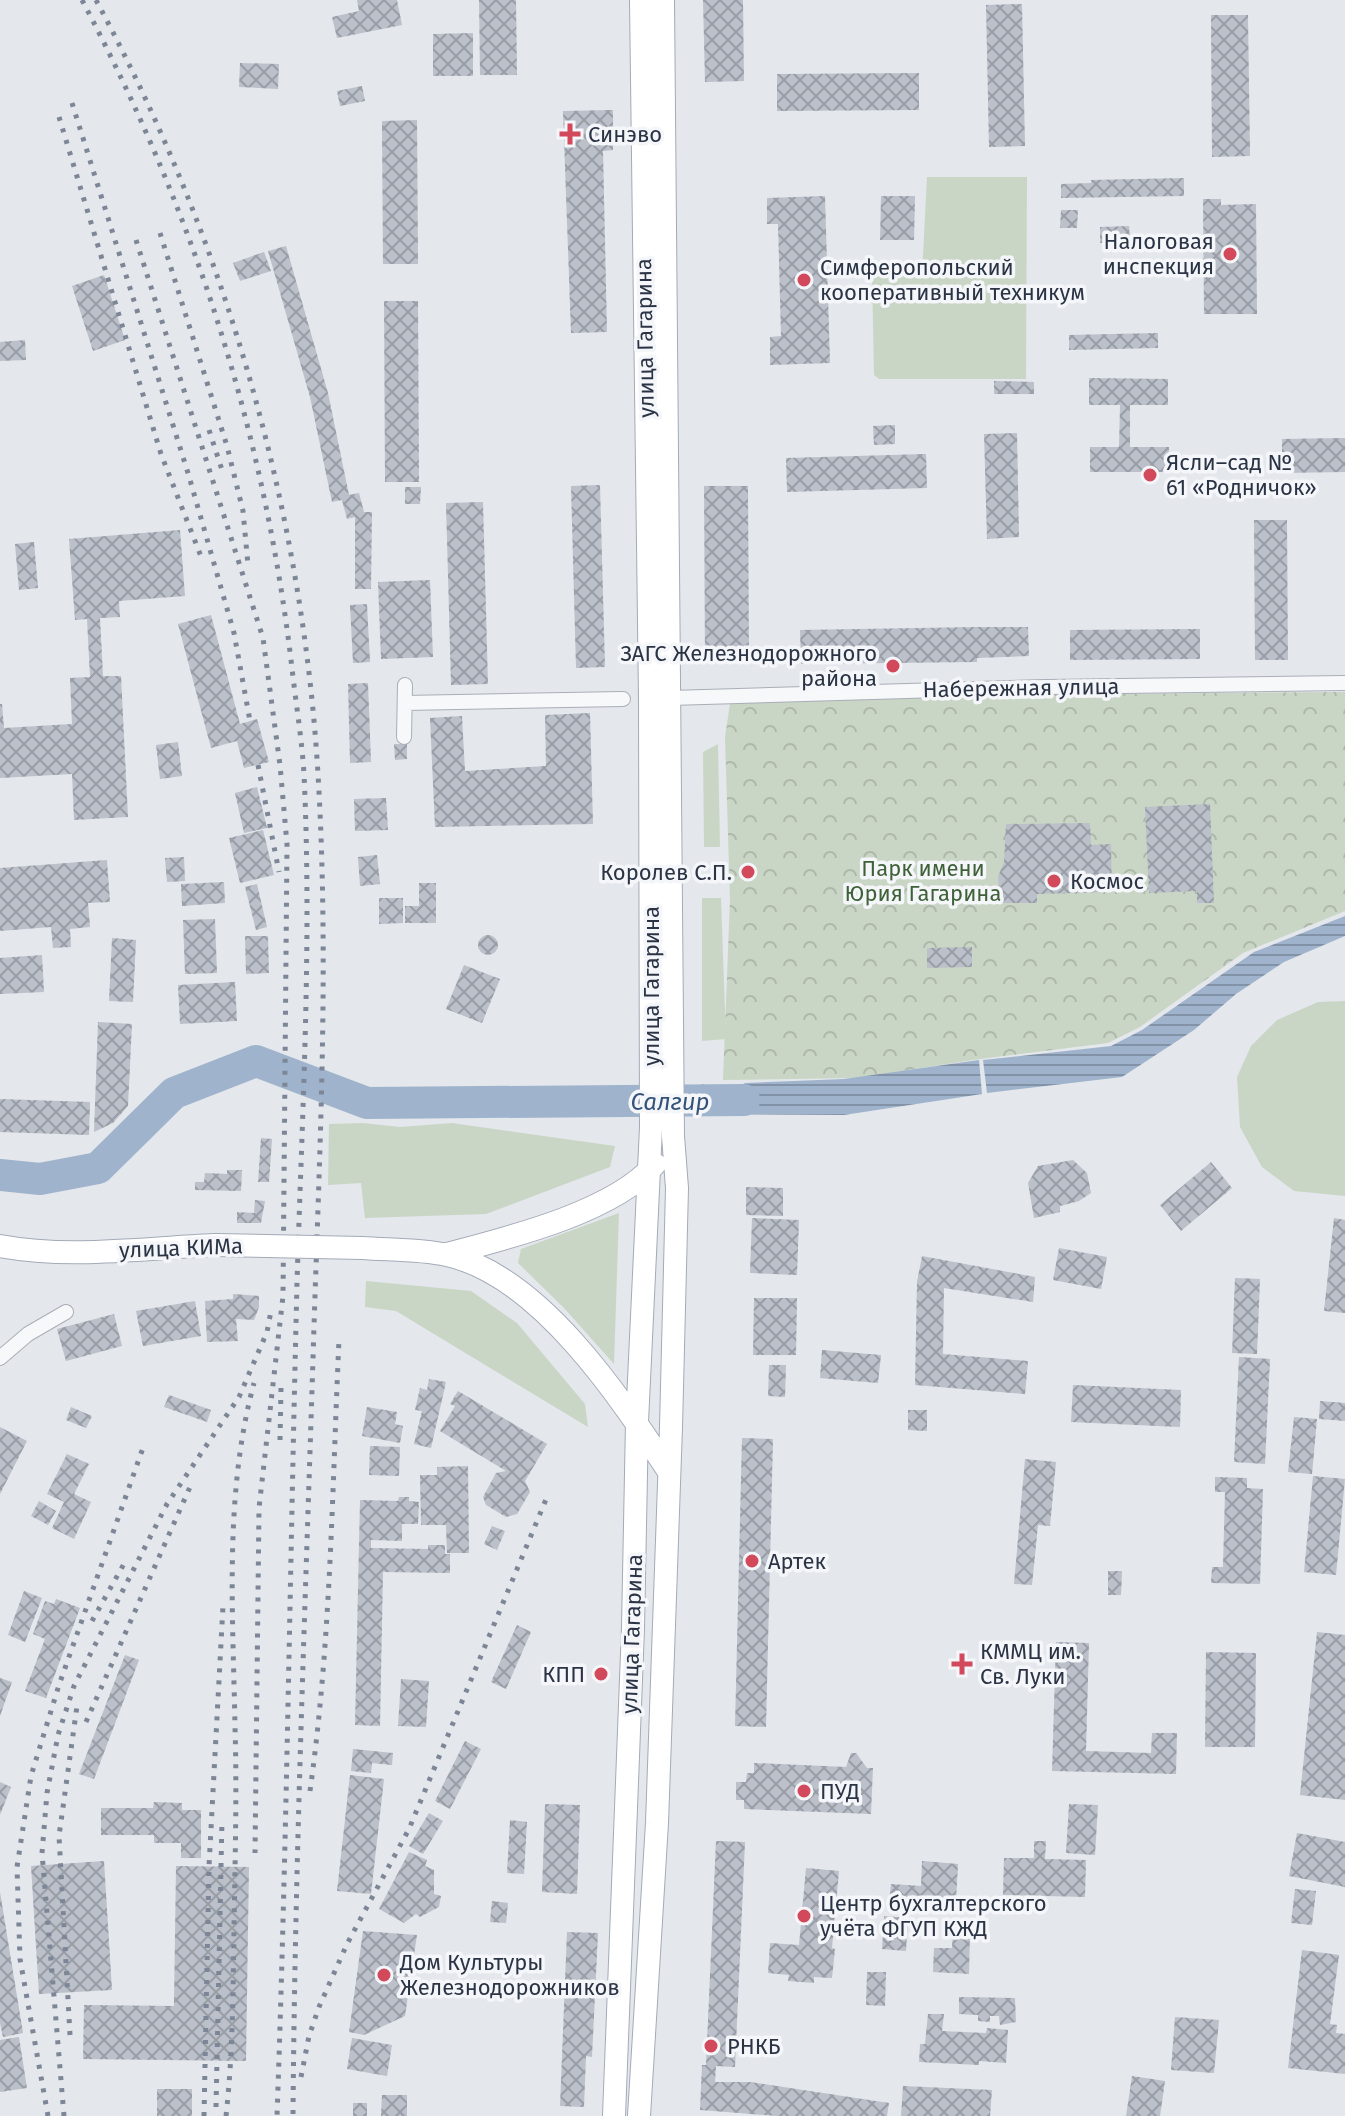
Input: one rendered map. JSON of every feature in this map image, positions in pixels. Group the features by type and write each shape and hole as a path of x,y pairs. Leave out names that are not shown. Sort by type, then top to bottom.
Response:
{"main road":[{"name":"улица Гагарина","path":"641,0 650,699 662,1063"},
{"name":"улица Гагарина","path":"639,2116 657,1823 677,1188 662,1136 670,698 663,0"},
{"name":"улица Гагарина","path":"614,2116 633,1628 637,1422 649,1171 662,1136"},
{"path":"446,1254 506,1239 550,1223 619,1194 649,1171"},
{"name":"улица КИМа","path":"0,1246 31,1252 215,1245 362,1248 446,1254"},
{"path":"446,1254 484,1269 525,1293 609,1385 669,1472"}],"street":[{"name":"Набережная улица","path":"670,698 1046,687 1345,683"},
{"path":"404,737 405,685"},
{"path":"405,703 623,699"},
{"path":"0,1358 28,1334 66,1312"}],"green space":[{"path":"927,177 1027,177 1026,379 879,379 874,375 872,274 922,276"},
{"name":"Парк имени Юрия Гагарина","path":"1345,692 1345,911 1243,953 1140,1027 1108,1043 856,1078 723,1080 730,899 725,737 731,697"},
{"path":"718,744 720,847 704,847 703,752"},
{"path":"702,898 721,898 726,1039 702,1041"},
{"path":"1345,1001 1345,1196 1294,1191 1262,1167 1240,1127 1237,1077 1251,1046 1277,1020 1318,1002"},
{"path":"363,1123 400,1127 452,1123 615,1146 610,1167 486,1214 365,1218 361,1183 328,1185 329,1124"},
{"path":"619,1213 614,1364 518,1263 521,1249"},
{"path":"366,1281 471,1291 517,1323 585,1404 588,1427 396,1311 365,1307"}],"water":[{"path":"1345,916 1345,936 1284,962 1236,994 1194,1030 1122,1077 987,1093 983,1060 1111,1046 1142,1030 1254,952"},
{"path":"979,1060 982,1094 844,1115 702,1114 702,1084 728,1092 745,1083 844,1079"}],"building":[{"path":"357,0 397,0 402,25 337,38 332,17 359,11"},
{"path":"479,0 516,0 517,75 480,75"},
{"path":"703,0 743,0 744,81 705,82"},
{"path":"1022,4 1025,146 989,147 986,5"},
{"path":"1211,15 1248,15 1250,156 1212,157"},
{"path":"473,33 473,76 433,76 433,34"},
{"path":"240,63 279,64 278,89 239,87"},
{"path":"919,73 919,110 777,111 777,74"},
{"path":"362,86 365,101 340,106 337,91"},
{"path":"613,110 613,150 603,151 607,332 571,333 563,111"},
{"path":"417,120 418,264 383,264 382,121"},
{"path":"1184,178 1184,196 1061,198 1061,184 1091,183 1091,180"},
{"name":"Симферопольский кооперативный техникум","path":"825,196 830,363 770,365 770,337 781,336 778,224 767,224 767,198"},
{"path":"881,196 915,196 914,240 880,240"},
{"name":"Налоговая инспекция","path":"1203,199 1221,199 1221,205 1256,204 1257,314 1204,314"},
{"path":"1061,210 1078,210 1077,228 1060,228"},
{"path":"1129,226 1130,242 1100,243 1100,227"},
{"path":"286,246 328,393 349,495 359,493 364,512 372,512 371,589 355,589 355,517 347,519 342,500 332,502 310,397 268,251"},
{"path":"264,252 271,271 240,281 233,263"},
{"path":"104,275 125,340 93,351 72,286"},
{"path":"384,301 418,301 419,482 385,482"},
{"path":"1158,333 1158,348 1069,350 1069,335"},
{"path":"25,340 26,360 0,361 0,342"},
{"path":"1089,378 1168,379 1168,405 1130,405 1130,447 1169,447 1168,472 1090,472 1090,447 1119,447 1120,405 1089,405"},
{"path":"994,381 1034,382 1034,394 994,394"},
{"path":"895,425 895,444 874,445 873,426"},
{"path":"1017,433 1019,537 987,539 984,434"},
{"path":"1345,438 1345,472 1282,473 1282,439"},
{"path":"926,454 927,488 787,492 786,458"},
{"path":"600,485 605,667 576,668 571,486"},
{"path":"704,486 748,486 749,662 705,662"},
{"path":"405,487 421,487 420,504 405,504"},
{"path":"483,502 488,684 451,685 446,503"},
{"path":"1254,520 1287,520 1288,660 1255,660"},
{"path":"180,530 185,596 119,601 120,617 100,618 103,676 121,676 128,817 74,820 72,774 0,778 0,704 4,728 72,724 70,678 90,677 87,619 75,620 69,539"},
{"path":"34,542 38,588 19,590 15,544"},
{"path":"430,580 433,657 381,659 378,582"},
{"path":"367,604 370,662 353,663 350,605"},
{"path":"211,615 240,724 257,719 269,762 244,768 237,741 211,748 178,624"},
{"path":"1028,627 1029,656 977,658 977,662 801,664 800,630"},
{"path":"1200,629 1200,659 1070,660 1070,630"},
{"path":"368,683 371,762 350,763 348,684"},
{"path":"590,713 593,824 435,827 430,718 462,716 465,771 546,766 545,715"},
{"path":"178,742 182,776 160,779 156,745"},
{"path":"394,744 407,744 407,759 395,760"},
{"path":"257,787 267,828 244,833 235,793"},
{"path":"386,798 388,830 355,831 354,799"},
{"path":"1210,804 1214,903 1197,903 1197,891 1149,893 1145,807"},
{"path":"1090,823 1091,845 1111,844 1112,892 1037,894 1037,903 1000,903 998,877 1004,862 1006,824"},
{"path":"263,830 274,875 240,883 229,838"},
{"path":"377,855 380,884 360,886 358,857"},
{"path":"184,857 185,881 167,882 165,858"},
{"path":"107,860 110,902 88,903 90,927 70,929 71,947 53,948 51,927 0,931 0,868"},
{"path":"224,882 225,903 182,906 181,884"},
{"path":"419,883 436,883 436,923 405,923 405,906 419,906"},
{"path":"257,884 267,927 256,930 245,887"},
{"path":"379,898 403,898 403,923 379,924"},
{"path":"215,919 217,973 185,974 183,920"},
{"path":"488,935 495,938 498,945 495,952 488,955 481,952 478,945 481,938"},
{"path":"245,936 268,936 269,973 246,974"},
{"path":"112,938 136,940 133,1002 109,1001"},
{"path":"972,947 972,967 927,968 927,948"},
{"path":"42,955 44,992 0,994 0,958"},
{"path":"464,965 500,979 482,1023 446,1009"},
{"path":"235,982 237,1021 180,1024 178,985"},
{"path":"98,1022 132,1024 128,1106 113,1123 94,1132"},
{"path":"0,1099 90,1102 89,1135 0,1132"},
{"path":"261,1138 272,1139 269,1182 258,1182"},
{"path":"1073,1160 1087,1173 1091,1193 1079,1201 1060,1206 1060,1212 1034,1218 1028,1183 1038,1166"},
{"path":"1211,1162 1232,1188 1181,1231 1160,1205"},
{"path":"227,1170 242,1170 241,1191 195,1190 195,1182 204,1182 205,1173 227,1174"},
{"path":"746,1187 783,1188 783,1216 746,1215"},
{"path":"255,1200 265,1201 261,1223 237,1223 237,1212 254,1213"},
{"path":"752,1218 799,1220 797,1275 750,1273"},
{"path":"1334,1218 1345,1220 1345,1313 1324,1311"},
{"path":"1059,1248 1107,1257 1101,1289 1053,1280"},
{"path":"922,1256 1035,1277 1033,1302 944,1288 943,1354 1028,1361 1025,1394 915,1385 917,1282"},
{"path":"1235,1278 1260,1279 1257,1354 1232,1353"},
{"path":"233,1294 259,1296 254,1320 236,1319 238,1341 207,1342 205,1301 233,1299"},
{"path":"754,1298 797,1298 796,1355 753,1355"},
{"path":"195,1301 201,1336 143,1346 136,1311"},
{"path":"114,1314 122,1346 66,1361 57,1329"},
{"path":"822,1350 881,1355 878,1383 820,1378"},
{"path":"1239,1357 1270,1359 1265,1464 1234,1462"},
{"path":"769,1365 786,1365 785,1397 768,1396"},
{"path":"429,1379 446,1382 431,1448 414,1444 422,1411 415,1410 420,1388 427,1390"},
{"path":"1073,1385 1181,1390 1180,1427 1071,1422"},
{"path":"458,1391 547,1444 525,1481 530,1492 517,1514 506,1517 486,1505 483,1497 496,1473 506,1471 440,1431 455,1406 450,1404"},
{"path":"169,1395 211,1410 207,1422 164,1407"},
{"path":"1320,1401 1345,1403 1345,1421 1319,1419"},
{"path":"71,1407 92,1416 86,1428 66,1420"},
{"path":"367,1407 397,1412 395,1424 403,1426 400,1443 362,1436"},
{"path":"908,1410 927,1410 927,1431 908,1430"},
{"path":"1294,1417 1317,1419 1312,1474 1288,1472"},
{"path":"0,1427 27,1441 0,1494"},
{"path":"742,1438 773,1439 766,1727 735,1726"},
{"path":"370,1446 400,1447 399,1476 369,1475"},
{"path":"67,1454 89,1464 74,1494 91,1502 74,1539 52,1528 64,1502 47,1494"},
{"path":"1025,1459 1056,1462 1050,1526 1038,1525 1032,1585 1014,1584"},
{"path":"468,1466 469,1553 447,1553 446,1525 421,1525 420,1475 437,1475 437,1467"},
{"path":"1313,1476 1345,1479 1336,1575 1304,1572"},
{"path":"1215,1477 1247,1478 1247,1488 1263,1489 1260,1584 1211,1583 1212,1567 1223,1567 1225,1492 1215,1492"},
{"path":"399,1497 409,1497 409,1501 419,1502 418,1524 402,1524 402,1541 371,1540 371,1548 428,1549 428,1545 445,1545 445,1554 450,1554 450,1573 383,1572 380,1726 355,1725 360,1500 398,1501"},
{"path":"39,1501 56,1511 48,1525 31,1516"},
{"path":"492,1526 505,1531 497,1550 484,1544"},
{"path":"1108,1571 1122,1571 1121,1595 1108,1595"},
{"path":"24,1591 42,1598 25,1642 8,1635"},
{"path":"56,1599 80,1608 46,1698 25,1691 45,1639 33,1634 45,1601 54,1604"},
{"path":"517,1625 531,1632 506,1689 491,1682"},
{"path":"1317,1632 1345,1635 1345,1800 1300,1795"},
{"path":"1056,1642 1089,1643 1086,1751 1151,1753 1152,1733 1177,1733 1176,1774 1052,1771"},
{"path":"1206,1652 1256,1653 1255,1747 1205,1747"},
{"path":"125,1655 139,1660 94,1779 79,1774"},
{"path":"0,1678 12,1682 0,1716"},
{"path":"401,1679 429,1681 426,1727 398,1726"},
{"path":"465,1741 481,1749 450,1809 435,1801"},
{"path":"353,1749 393,1753 392,1765 372,1763 371,1773 351,1771"},
{"name":"ПУД","path":"851,1753 856,1753 867,1768 873,1768 871,1814 744,1809 744,1800 736,1800 736,1782 746,1782 747,1773 754,1773 754,1763 846,1767"},
{"path":"350,1775 384,1779 371,1894 337,1891"},
{"path":"0,1782 11,1787 0,1815"},
{"path":"154,1802 182,1803 182,1810 201,1810 201,1858 181,1858 181,1843 154,1843 154,1835 101,1835 101,1808 153,1808"},
{"path":"545,1804 580,1805 577,1894 542,1892"},
{"path":"1069,1804 1098,1805 1095,1855 1066,1853"},
{"path":"429,1813 443,1821 423,1854 409,1846"},
{"path":"510,1820 527,1822 524,1874 507,1873"},
{"path":"1297,1833 1345,1842 1345,1887 1289,1876"},
{"path":"716,1841 745,1842 735,2067 716,2066 715,2082 750,2082 889,2103 887,2116 778,2116 700,2110 702,2065 706,2065"},
{"path":"1034,1841 1046,1841 1045,1859 1086,1860 1085,1897 1003,1895 1004,1858 1034,1858"},
{"path":"409,1852 427,1860 425,1866 434,1870 434,1894 441,1896 439,1907 420,1917 416,1914 404,1923 379,1909"},
{"path":"104,1861 112,1990 39,1994 31,1866"},
{"path":"922,1861 958,1864 956,1901 921,1898 920,1905 889,1903 891,1884 921,1886"},
{"path":"176,1866 249,1867 246,2061 83,2059 84,2005 174,2006"},
{"path":"806,1868 839,1871 832,1978 814,1977 814,1983 788,1981 789,1975 768,1973 770,1943 799,1945"},
{"path":"1295,1889 1316,1891 1312,1925 1291,1923"},
{"path":"0,1892 23,2033 3,2037 0,2023"},
{"path":"492,1901 508,1903 506,1923 490,1922"},
{"path":"884,1916 908,1918 906,1951 882,1949"},
{"path":"953,1930 970,1931 969,1974 933,1972 934,1948 952,1948"},
{"name":"Дом Культуры Железнодорожников","path":"363,1931 417,1935 405,2016 364,2035 349,2032"},
{"path":"567,1932 598,1933 592,2057 586,2056 584,2107 560,2106"},
{"path":"1302,1950 1339,1955 1330,2024 1337,2025 1336,2033 1345,2034 1345,2074 1288,2068"},
{"path":"867,1972 886,1972 885,2006 866,2005"},
{"path":"959,1997 1015,1998 1016,2022 1000,2025 999,2016 990,2016 990,2022 978,2021 978,2015 959,2014"},
{"path":"928,2014 944,2014 942,2031 986,2033 987,2028 1008,2030 1006,2063 919,2062 920,2044 925,2044"},
{"path":"1175,2017 1219,2020 1214,2073 1171,2070"},
{"path":"19,2037 27,2088 0,2092 0,2040"},
{"path":"352,2038 392,2045 387,2076 347,2069"},
{"path":"1132,2076 1165,2081 1160,2116 1126,2116"},
{"path":"903,2086 992,2090 990,2116 901,2116"},
{"path":"157,2089 192,2089 192,2116 157,2116"},
{"path":"382,2095 407,2095 407,2116 381,2116"},
{"path":"353,2103 367,2103 367,2116 353,2116"}],"waterway":[{"name":"Салгир","path":"0,1175 40,1179 98,1168 174,1093 256,1061 367,1103 744,1100"}],"railway":[{"path":"82,0 159,162 220,328 265,500 281,587 303,762 307,965 277,2116"},
{"path":"96,0 141,90 182,183 218,278 249,375 274,474 294,573 309,673 318,774 323,981 298,1820 293,2116"},
{"path":"72,103 188,473 234,633 250,721"},
{"path":"59,117 161,454 202,559"},
{"path":"160,233 227,446 243,511 248,565"},
{"path":"136,240 263,638 287,844 283,1296 259,1508 255,1853"},
{"path":"209,430 223,473"},
{"path":"258,765 279,872"},
{"path":"64,2116 42,1853 47,1793 58,1735 74,1686 167,1504 239,1397 267,1332 271,1311"},
{"path":"310,1791 327,1622 339,1340"},
{"path":"226,2116 232,2022 236,1828 232,1554 238,1468 254,1383"},
{"path":"280,1440 281,1388"},
{"path":"48,2116 20,1959 17,1867 31,1776 59,1685 144,1445"},
{"path":"86,1722 190,1487"},
{"path":"301,2077 309,2036 319,2007 347,1944 409,1829 547,1497"},
{"path":"92,1621 125,1562"},
{"path":"204,2116 209,1866 223,1606"},
{"path":"70,2035 59,1836 77,1706"},
{"path":"216,2107 222,1819"}],"place":[{"name":"Синэво","path":"570,134"},
{"name":"Налоговая инспекция","path":"1230,254"},
{"name":"Симферопольский кооперативный техникум","path":"804,280"},
{"name":"Ясли–сад № 61 «Родничок»","path":"1150,475"},
{"name":"ЗАГС Железнодорожного района","path":"893,666"},
{"name":"Королев С.П.","path":"748,872"},
{"name":"Космос","path":"1054,881"},
{"name":"Артек","path":"752,1561"},
{"name":"КММЦ им. Св. Луки","path":"962,1664"},
{"name":"КПП","path":"601,1674"},
{"name":"ПУД","path":"804,1791"},
{"name":"Центр бухгалтерского учёта ФГУП КЖД","path":"804,1916"},
{"name":"Дом Культуры Железнодорожников","path":"384,1975"},
{"name":"РНКБ","path":"711,2046"}]}
